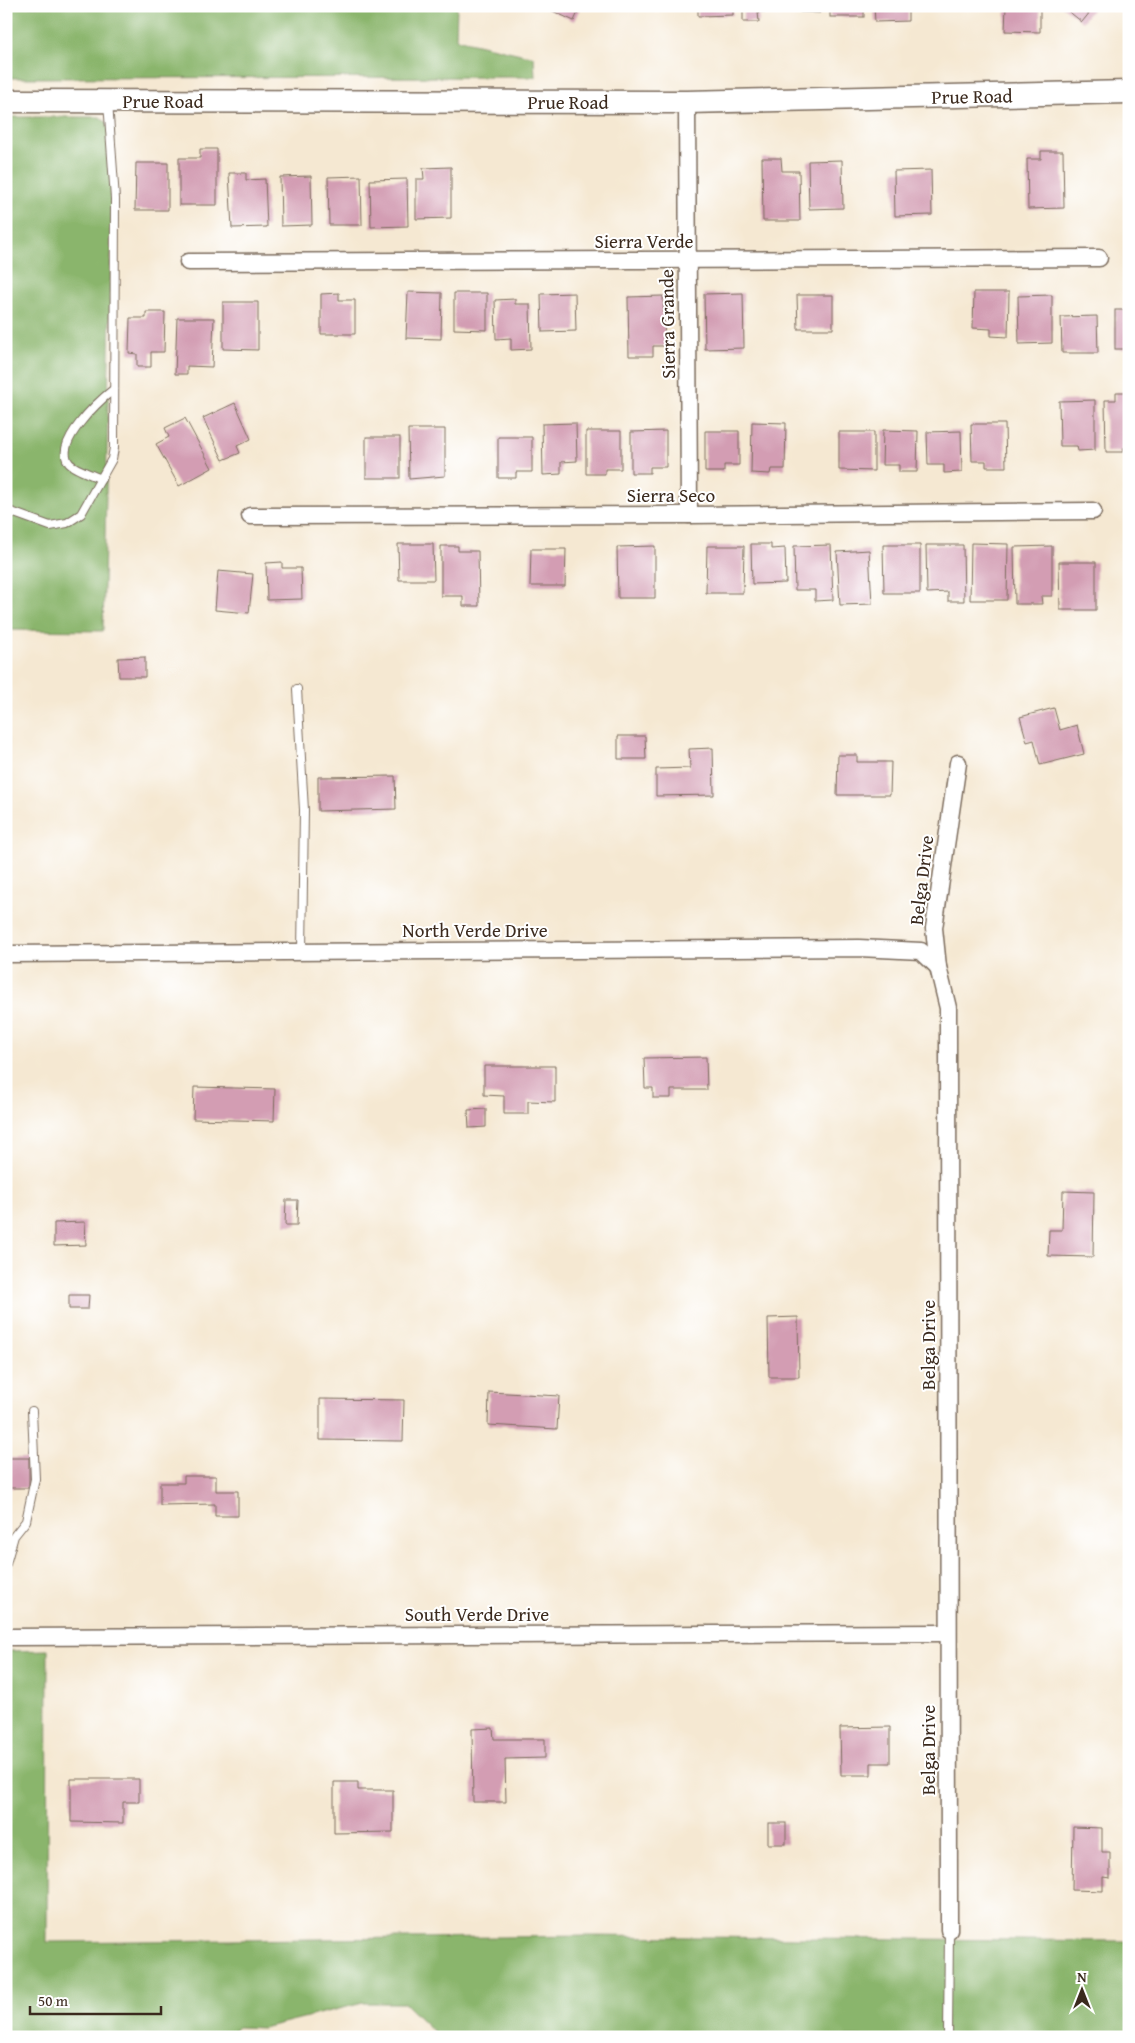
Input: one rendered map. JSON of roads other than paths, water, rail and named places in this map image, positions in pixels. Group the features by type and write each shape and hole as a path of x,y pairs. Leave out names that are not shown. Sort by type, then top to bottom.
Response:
{"main road":[{"name":"Prue Road","path":"6,101 687,102 1129,92"}],"street":[{"name":"Sierra Grande","path":"687,102 690,515"},
{"name":"Sierra Verde","path":"188,262 1099,258"},
{"name":"Sierra Seco","path":"250,516 690,515 1093,511"},
{"name":"Belga Drive","path":"949,1930 948,1008 938,967 934,928 958,763"},
{"name":"North Verde Drive","path":"6,954 859,948 922,951 938,967"},
{"name":"South Verde Drive","path":"6,1637 948,1633"}],"lane":[{"path":"6,510 50,526 67,523 81,514 112,459 114,448 115,200 108,101"},
{"path":"100,479 70,464 65,455 68,441 78,426 97,403 114,389"},
{"path":"297,689 304,810 302,952"},
{"path":"6,1564 14,1536 26,1521 35,1479 32,1411"},
{"path":"948,2037 949,1930"}]}
